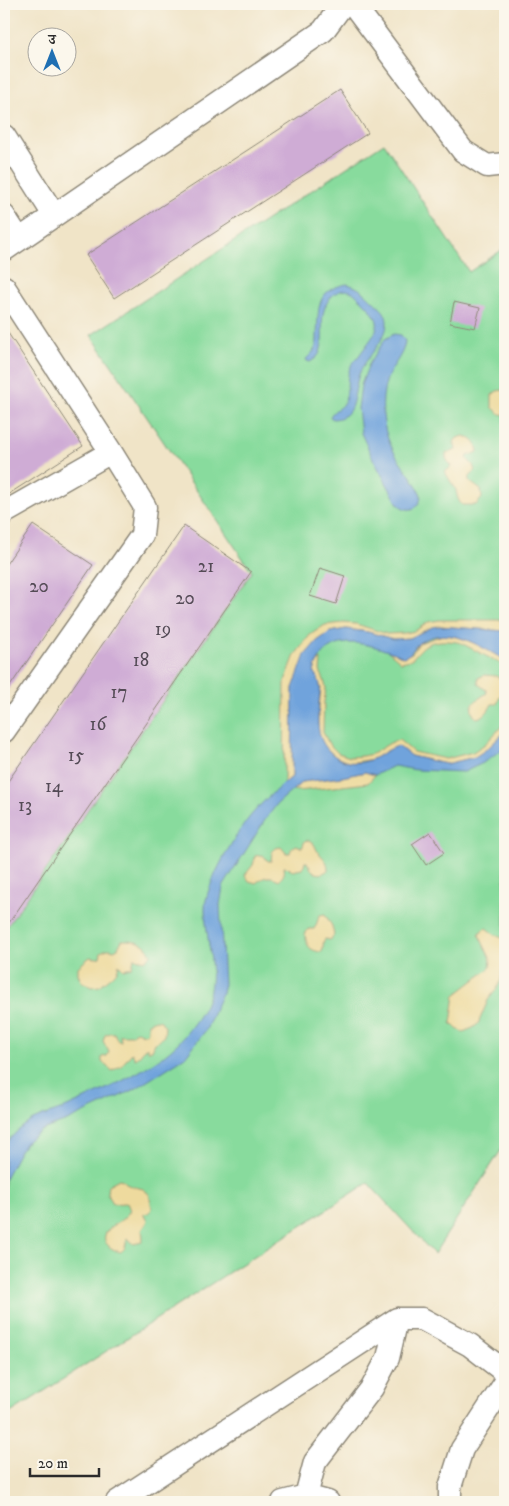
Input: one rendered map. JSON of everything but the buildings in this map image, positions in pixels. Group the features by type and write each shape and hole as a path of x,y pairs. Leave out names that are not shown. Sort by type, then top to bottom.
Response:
{"street":[{"path":"4,216 11,245 323,31 343,4"},
{"path":"353,4 464,151 487,166 505,164"},
{"path":"4,136 54,215"},
{"path":"4,287 145,507 142,535 4,731"},
{"path":"4,513 111,452"},
{"path":"306,1496 314,1462 372,1388 388,1358 397,1319"},
{"path":"117,1502 397,1319 422,1319 470,1345 505,1372"},
{"path":"450,1502 450,1487 462,1449 505,1383"},
{"path":"283,1502 306,1496 328,1502"}],"green space":[{"path":"384,143 469,272 505,248 505,1144 434,1254 368,1183 4,1417 4,931 252,572 91,335"}],"sand":[{"path":"503,390 505,393 505,415 500,414 492,407 492,395 497,391"},
{"path":"464,436 474,441 477,446 478,452 468,456 467,459 473,465 475,471 469,478 469,481 481,490 482,498 476,505 462,505 458,500 455,488 445,472 451,467 446,454 456,450 454,442 457,438"},
{"path":"439,620 505,620 505,631 439,626 410,638 393,639 368,632 346,629 330,632 293,688 292,777 284,783 285,681 295,655 310,635 325,625 343,623 356,624 387,634 404,633 415,631 428,622"},
{"path":"443,635 460,638 475,644 505,660 505,666 461,643 451,641 429,643 411,659 401,662 388,651 403,657 412,653 419,643"},
{"path":"321,659 320,671 326,688 323,732 329,744 338,753 350,757 372,754 399,740 413,752 446,759 473,752 485,744 505,723 505,732 475,757 446,764 411,756 382,754 374,759 349,763 336,757 325,747 318,734 321,688 314,672 316,664"},
{"path":"485,675 496,676 504,680 504,686 497,704 492,704 484,715 476,718 472,706 487,693 478,684 478,678"},
{"path":"365,772 375,775 368,783 299,791 293,790 302,782"},
{"path":"309,840 326,862 328,870 325,872 321,874 316,873 305,862 302,869 292,871 284,867 284,874 279,880 267,877 256,883 249,881 245,875 253,865 255,856 263,855 268,861 271,861 272,852 276,848 281,847 286,853 290,853 291,849 297,845 302,848 305,841"},
{"path":"325,914 332,926 334,935 330,940 325,939 322,952 314,950 309,946 305,932 309,929 314,929 320,915"},
{"path":"486,928 495,935 505,939 505,962 501,980 488,1000 478,1024 463,1032 451,1023 455,995 490,968 491,960 479,935"},
{"path":"122,940 140,942 149,950 151,955 146,960 134,958 132,967 123,969 119,964 114,974 100,986 91,987 81,981 78,967 90,957 100,957 101,952 104,950 118,948"},
{"path":"156,1020 161,1021 165,1027 164,1036 155,1043 152,1050 148,1051 148,1048 145,1048 135,1059 132,1053 121,1066 112,1071 102,1062 102,1057 107,1056 109,1052 103,1041 105,1035 114,1033 118,1041 121,1041 120,1035 132,1035 137,1031 146,1034 148,1023"},
{"path":"119,1179 128,1185 143,1189 149,1194 152,1209 144,1214 148,1221 142,1230 142,1242 134,1244 127,1238 125,1248 121,1252 109,1247 105,1241 106,1233 109,1229 130,1210 127,1203 113,1203 107,1193 108,1185"}],"water":[{"path":"347,284 362,291 384,312 387,327 380,342 361,370 351,408 344,416 333,419 330,417 333,412 342,406 345,400 351,365 375,332 377,326 373,313 354,293 348,290 338,292 332,296 324,311 320,351 315,359 310,362 307,361 306,359 313,352 316,345 319,309 324,296 329,291"},
{"path":"394,334 401,335 405,341 402,352 386,382 383,397 383,414 391,446 421,495 419,504 410,509 406,509 398,504 373,459 361,433 358,409 361,385 369,364 385,339"},
{"path":"432,627 505,631 505,660 475,643 453,636 442,635 420,642 408,655 403,657 363,644 342,644 333,647 318,660 314,672 320,685 318,723 320,736 326,748 334,756 354,763 368,761 398,746 411,756 446,764 475,757 505,732 505,747 483,763 464,772 416,770 394,766 375,775 365,772 302,782 277,804 223,887 220,905 224,984 206,1030 185,1057 135,1089 67,1121 42,1130 28,1140 19,1152 4,1180 4,1145 21,1128 33,1120 65,1108 108,1088 153,1063 177,1044 202,1011 208,999 212,974 206,923 206,900 223,859 246,821 267,798 292,777 293,688 305,655 317,641 330,632 346,629 368,632 393,639 410,638"}]}
